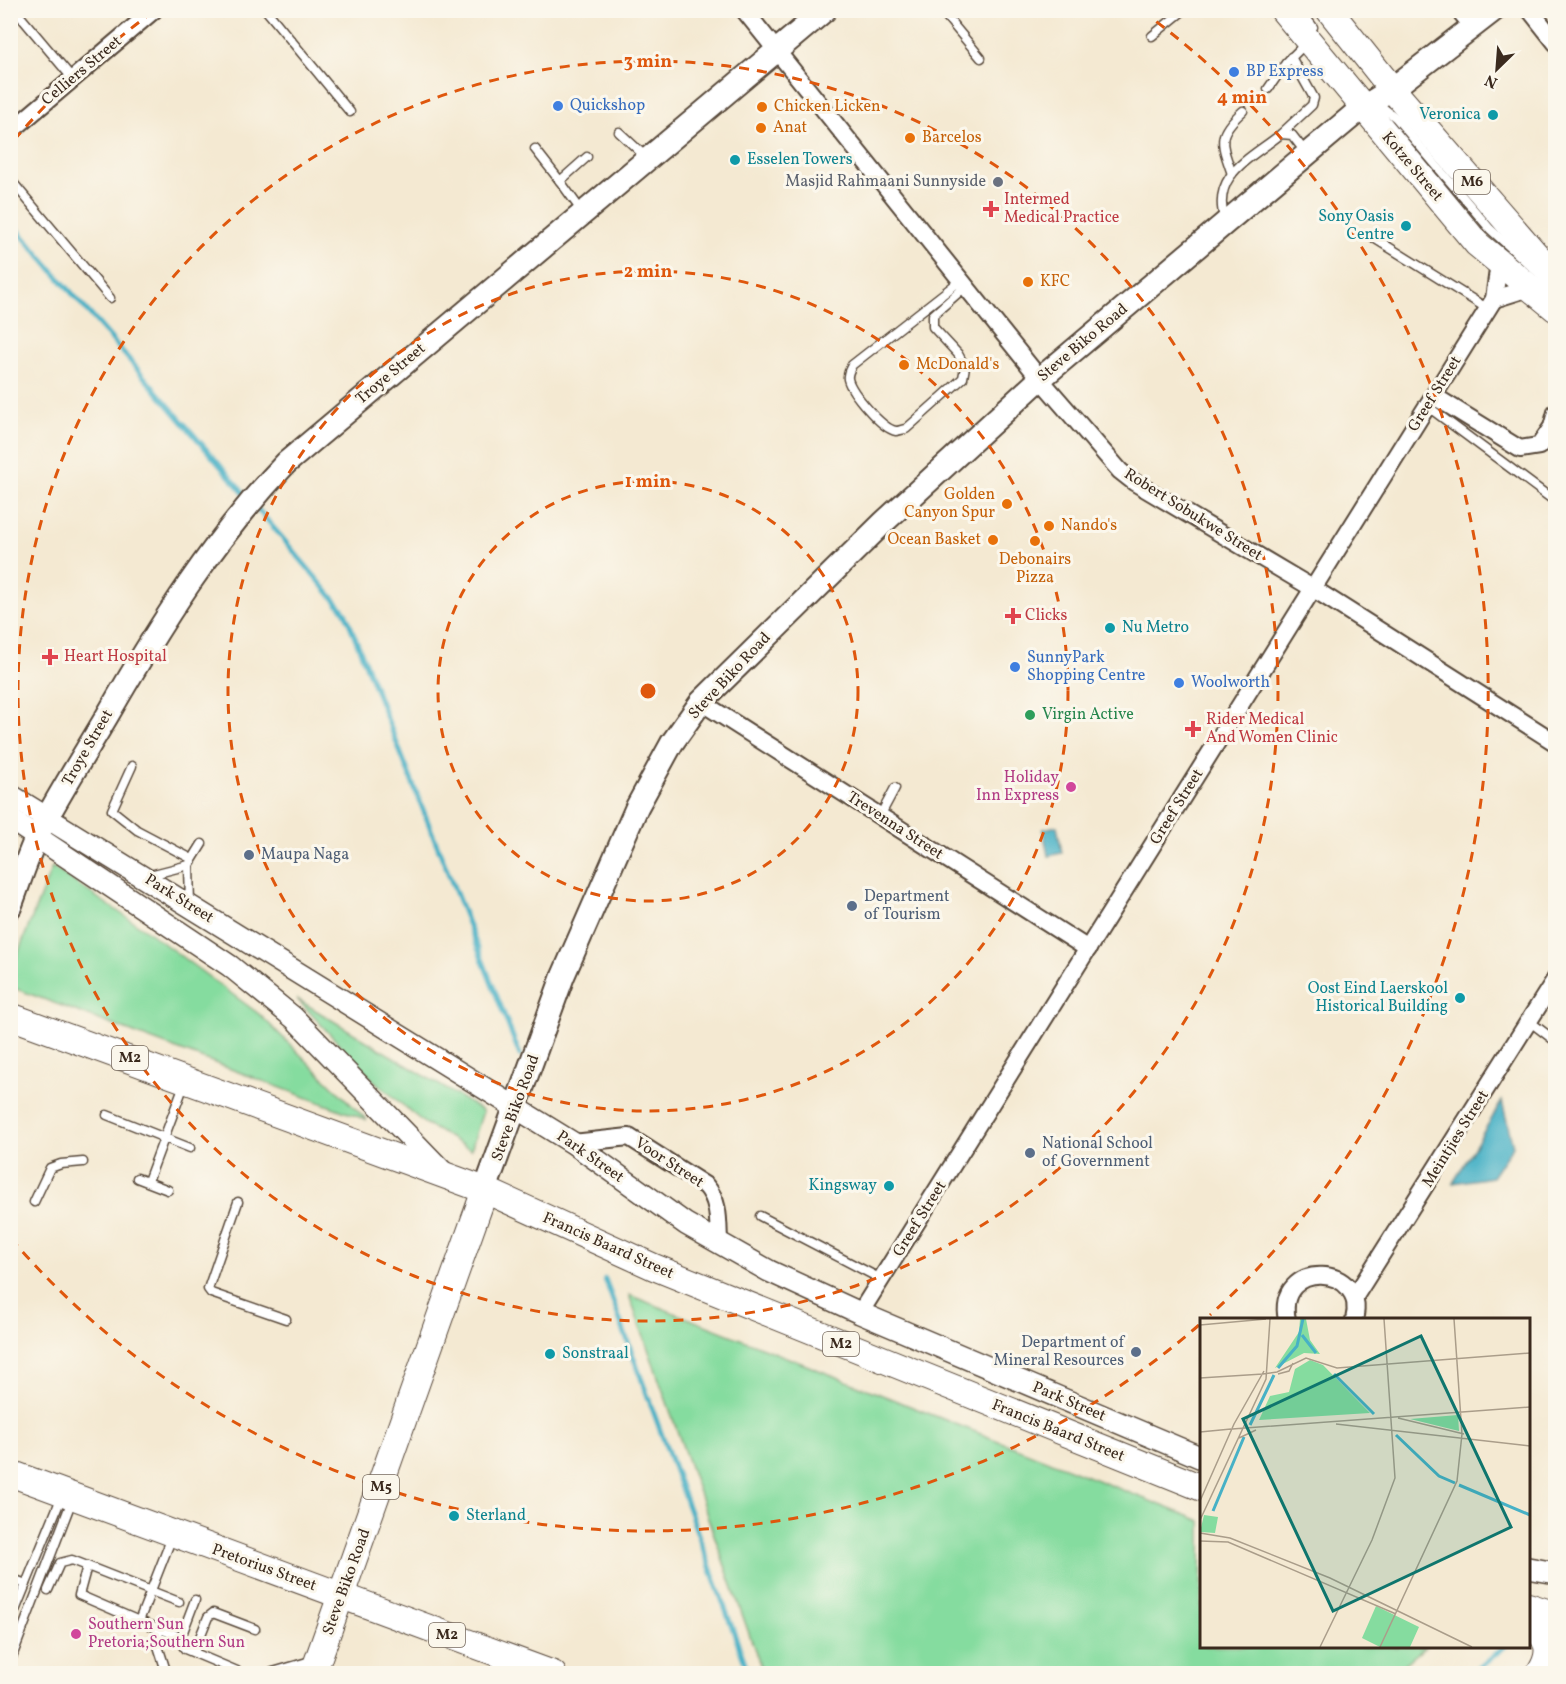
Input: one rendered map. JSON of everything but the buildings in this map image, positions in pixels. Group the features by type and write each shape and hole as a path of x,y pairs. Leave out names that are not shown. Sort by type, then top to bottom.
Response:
{"main road":[{"name":"Troye Street","path":"10,907 43,827 128,678 189,585 241,514 268,482 286,463 825,10"},
{"name":"Kotze Street","path":"1283,10 1556,272"},
{"name":"Steve Biko Road","path":"316,1666 563,976 637,807 672,743 702,702 884,522 1040,379 1225,222 1375,99 1466,19 1494,10"},
{"name":"Kotze Street","path":"1311,36 1375,99 1477,244 1556,309"},
{"name":"Francis Baard Street","path":"10,1016 187,1078 485,1190 654,1267 1200,1487"},
{"name":"Pretorius Street","path":"10,1473 553,1674"},
{"path":"1530,1607 1556,1615"},
{"path":"1538,1632 1549,1652 1539,1674"}],"street":[{"name":"Celliers Street","path":"10,132 154,10"},
{"name":"Robert Sobukwe Street","path":"744,10 1040,379 1120,471 1134,482 1314,589 1556,743"},
{"path":"1530,10 1556,44"},
{"name":"Greef Street","path":"860,1313 1491,304 1499,263"},
{"path":"1491,304 1529,288"},
{"path":"1430,401 1520,449 1539,446 1552,427 1556,412"},
{"name":"Trevenna Street","path":"702,702 1088,949"},
{"name":"Park Street","path":"10,795 43,827 230,966 294,1018 446,1175"},
{"name":"Park Street","path":"10,819 43,827 144,877 573,1143 686,1224 769,1271 860,1313 1200,1457"},
{"name":"Meintjies Street","path":"1354,1298 1556,978"},
{"name":"Voor Street","path":"573,1143 629,1137 706,1185 715,1196 718,1208 719,1243"},
{"path":"1287,1318 1286,1303 1289,1294 1300,1280 1309,1276 1327,1275 1344,1283 1354,1298 1354,1318"}],"lane":[{"path":"15,10 73,79"},
{"path":"266,10 350,112"},
{"path":"941,10 981,58"},
{"path":"1152,36 1184,10"},
{"name":"Kotze Street","path":"1300,10 1311,36"},
{"path":"1268,90 1311,36"},
{"path":"1225,222 1220,206 1221,191 1232,174 1312,105 1314,98 1311,36"},
{"name":"Kotze Street","path":"1375,99 1396,118 1490,230 1556,289"},
{"name":"Kotze Street","path":"1375,99 1388,124 1454,206 1483,238 1556,300"},
{"path":"1232,174 1221,140 1225,129 1243,111"},
{"path":"620,132 648,159"},
{"path":"1281,134 1292,135 1307,154"},
{"path":"535,149 583,213"},
{"path":"560,181 587,157"},
{"path":"10,179 110,298"},
{"path":"1374,238 1491,304"},
{"path":"963,283 933,315 931,321 933,327 958,354 965,367 963,378 906,429 896,431 884,425 858,396 849,382 848,374 852,365 963,283"},
{"path":"1430,401 1556,502"},
{"path":"132,766 112,810 137,830 191,862"},
{"path":"880,816 895,789"},
{"path":"190,906 191,862 202,844"},
{"path":"144,877 191,862"},
{"path":"1529,1021 1554,1040"},
{"path":"148,1181 187,1078"},
{"path":"107,1115 190,1148"},
{"path":"34,1202 50,1168 83,1162"},
{"path":"137,1178 168,1190"},
{"path":"238,1202 208,1289 211,1293 286,1319"},
{"path":"760,1216 881,1279"},
{"path":"10,1623 68,1494"},
{"path":"10,1662 68,1494"},
{"path":"139,1621 174,1534"},
{"path":"48,1590 60,1563 72,1560 179,1602"},
{"path":"87,1566 80,1595 181,1637"},
{"path":"10,1578 26,1584"},
{"path":"195,1600 181,1637 181,1643 194,1652 237,1671"},
{"path":"194,1652 208,1617 213,1613 255,1629"},
{"path":"159,1629 158,1646 167,1674"},
{"path":"266,1674 316,1666"}],"green space":[{"path":"52,867 147,931 259,1014 367,1120 11,987 11,971"},
{"path":"297,999 483,1111 471,1150 424,1123 372,1079"},
{"path":"629,1295 1200,1521 1200,1648 1424,1648 1393,1674 763,1673"}],"water":[{"path":"1057,826 1062,853 1048,856 1043,829"},
{"path":"1502,1101 1513,1146 1492,1177 1453,1183"}],"waterway":[{"path":"10,221 248,498"},
{"path":"256,507 345,612 520,1055"},
{"path":"605,1279 749,1674"},
{"path":"1472,1674 1503,1648"}],"place":[{"name":"BP Express","path":"1234,72"},
{"name":"Quickshop","path":"558,106"},
{"name":"Chicken Licken","path":"762,107"},
{"name":"Veronica","path":"1493,115"},
{"name":"Anat","path":"761,128"},
{"name":"Barcelos","path":"910,138"},
{"name":"Esselen Towers","path":"735,160"},
{"name":"Masjid Rahmaani Sunnyside","path":"998,182"},
{"name":"Intermed Medical Practice","path":"991,209"},
{"name":"Sony Oasis Centre","path":"1406,226"},
{"name":"KFC","path":"1028,282"},
{"name":"McDonald's","path":"904,365"},
{"name":"Golden Canyon Spur","path":"1007,504"},
{"name":"Nando's","path":"1049,526"},
{"name":"Ocean Basket","path":"993,540"},
{"name":"Debonairs Pizza","path":"1035,541"},
{"name":"Clicks","path":"1013,616"},
{"name":"Nu Metro","path":"1110,628"},
{"name":"Heart Hospital","path":"50,657"},
{"name":"SunnyPark Shopping Centre","path":"1015,667"},
{"name":"Woolworth","path":"1179,683"},
{"name":"Virgin Active","path":"1030,715"},
{"name":"Rider Medical And Women Clinic","path":"1193,729"},
{"name":"Holiday Inn Express","path":"1071,787"},
{"name":"Maupa Naga","path":"249,855"},
{"name":"Department of Tourism","path":"852,906"},
{"name":"Oost Eind Laerskool Historical Building","path":"1460,998"},
{"name":"National School of Government","path":"1030,1153"},
{"name":"Kingsway","path":"889,1186"},
{"name":"Department of Mineral Resources","path":"1136,1352"},
{"name":"Sonstraal","path":"550,1354"},
{"name":"Sterland","path":"454,1516"},
{"name":"Southern Sun Pretoria;Southern Sun","path":"76,1634"}]}
